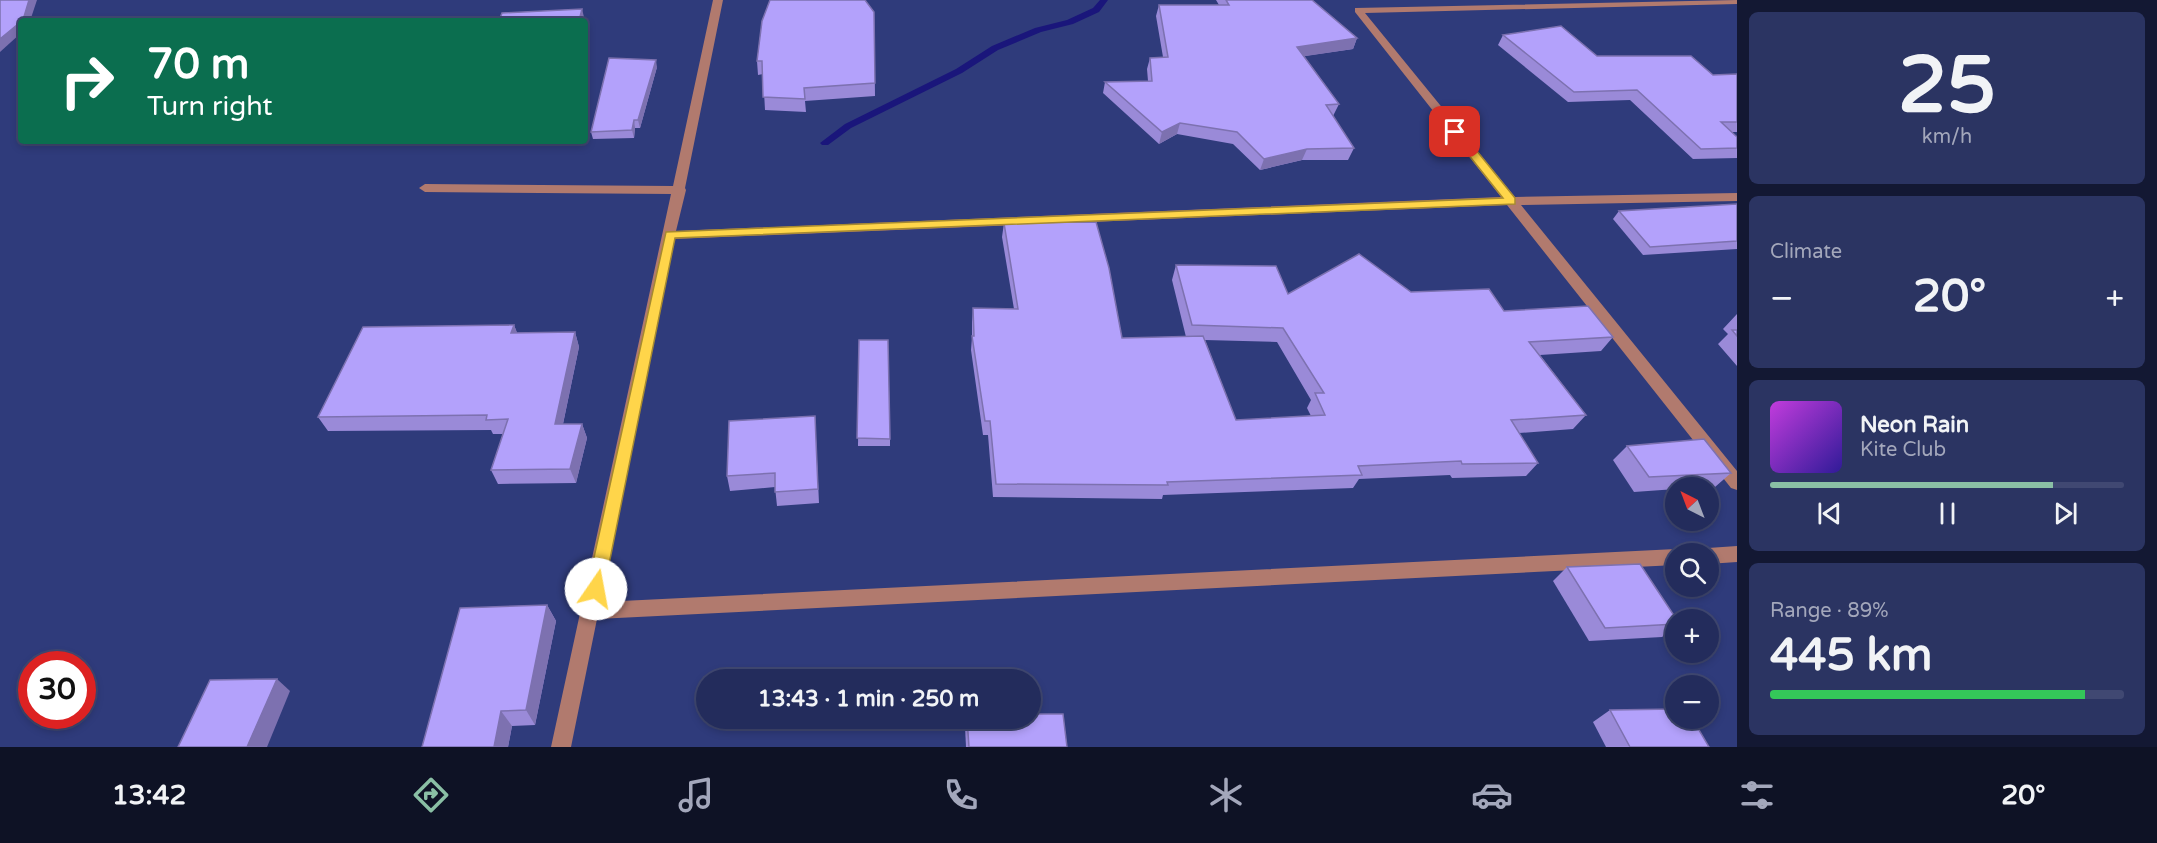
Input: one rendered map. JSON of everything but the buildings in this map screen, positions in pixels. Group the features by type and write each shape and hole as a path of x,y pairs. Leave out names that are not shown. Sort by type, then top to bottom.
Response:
{"street":[{"path":"561,747 680,190 718,0"},
{"path":"1737,1 1358,10 1737,483"},
{"path":"425,188 680,190"},
{"path":"670,235 1511,201 1737,197"},
{"path":"1719,555 1737,554"},
{"path":"591,611 1665,558"}],"waterway":[{"path":"825,143 848,126 959,71 995,48 1038,30 1070,22 1096,10 1104,0"}],"route":[{"path":"596,589 670,235 1511,201 1455,132"}]}
